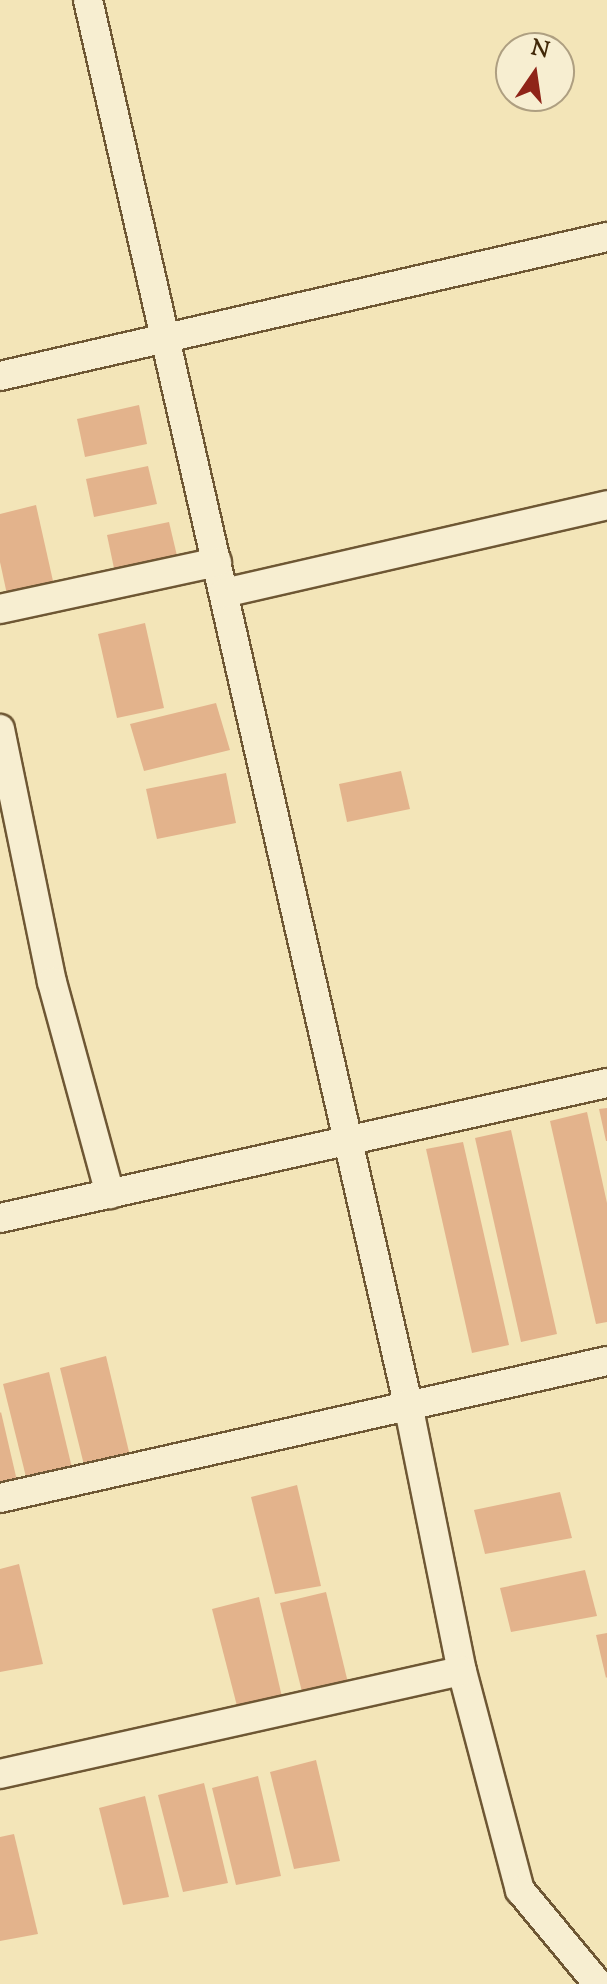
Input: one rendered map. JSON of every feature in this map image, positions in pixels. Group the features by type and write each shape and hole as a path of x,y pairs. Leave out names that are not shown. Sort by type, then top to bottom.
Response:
{"street":[{"path":"88,0 408,1404 462,1671 520,1890 598,1984"},
{"path":"0,376 607,237"},
{"path":"224,593 607,505"},
{"path":"0,609 217,562"},
{"path":"0,729 52,982 110,1194"},
{"path":"0,1218 607,1083"},
{"path":"0,1498 607,1361"},
{"path":"0,1774 462,1671"}],"building":[{"path":"139,405 147,444 85,457 77,419"},
{"path":"148,466 157,504 94,517 86,479"},
{"path":"36,505 55,590 8,599 0,562 0,514"},
{"path":"169,522 178,560 115,573 107,535"},
{"path":"145,623 164,708 117,718 98,634"},
{"path":"216,703 230,750 144,771 130,724"},
{"path":"401,771 410,809 347,822 339,784"},
{"path":"226,773 236,823 157,839 146,789"},
{"path":"607,1108 607,1141 606,1141 599,1109"},
{"path":"587,1112 607,1203 607,1322 596,1324 550,1121"},
{"path":"511,1130 557,1334 521,1342 475,1138"},
{"path":"463,1142 509,1345 472,1353 426,1149"},
{"path":"106,1356 130,1456 84,1465 60,1368"},
{"path":"49,1372 73,1472 27,1481 3,1384"},
{"path":"0,1413 18,1485 0,1489"},
{"path":"297,1485 321,1586 275,1594 251,1497"},
{"path":"560,1492 572,1538 485,1554 474,1510"},
{"path":"19,1564 43,1664 0,1672 0,1569"},
{"path":"585,1570 597,1616 511,1632 500,1588"},
{"path":"326,1592 350,1691 304,1700 280,1603"},
{"path":"259,1597 282,1697 237,1706 212,1609"},
{"path":"607,1633 607,1677 606,1678 596,1635"},
{"path":"316,1760 340,1861 294,1869 270,1772"},
{"path":"258,1776 281,1876 236,1885 212,1788"},
{"path":"204,1783 228,1883 183,1892 158,1795"},
{"path":"145,1796 169,1897 123,1905 99,1808"},
{"path":"14,1834 38,1934 0,1941 0,1837"}]}
